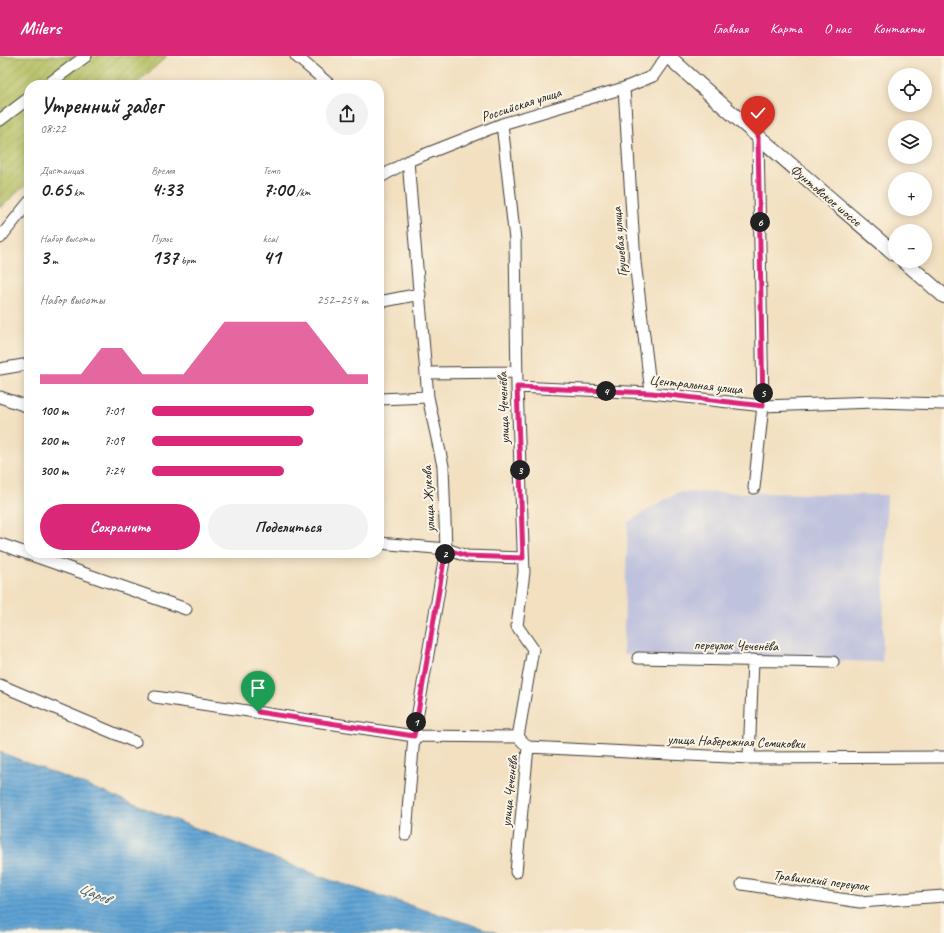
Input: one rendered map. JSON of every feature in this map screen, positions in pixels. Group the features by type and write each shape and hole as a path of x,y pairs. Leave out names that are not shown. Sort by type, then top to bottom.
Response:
{"street":[{"path":"54,80 86,56"},
{"path":"296,56 324,80"},
{"name":"Российская улица","path":"384,175 408,161 502,124 624,88 652,76 668,56"},
{"name":"Фунтовское шоссе","path":"668,56 758,137 888,248"},
{"name":"Грушевая улица","path":"624,88 635,262 652,393"},
{"path":"0,120 24,102"},
{"name":"улица Чеченёва","path":"502,124 515,240 517,387 524,572 517,626 533,649 518,737 528,747 516,872"},
{"path":"754,488 763,406 758,137"},
{"name":"улица Жукова","path":"406,835 414,736 446,549 443,466 428,397 408,161"},
{"path":"0,238 24,208"},
{"path":"912,268 944,296"},
{"path":"384,301 420,294"},
{"path":"0,370 24,365"},
{"path":"426,373 517,372"},
{"name":"Центральная улица","path":"517,387 652,393 763,406 875,402 944,404"},
{"path":"0,397 24,405"},
{"path":"384,399 428,397"},
{"path":"384,543 446,549 467,556 523,558"},
{"path":"0,544 24,552"},
{"path":"40,558 186,609"},
{"name":"переулок Чеченёва","path":"638,658 833,662"},
{"path":"749,758 753,660"},
{"path":"0,685 135,742"},
{"path":"155,697 414,736 518,737"},
{"name":"улица Набережная Семиковки","path":"528,747 749,758 944,757"},
{"name":"Травинский переулок","path":"742,884 860,902 944,896"}],"shaded area":[{"path":"678,492 887,495 882,662 623,654 628,522"}],"green space":[{"path":"0,56 167,56 141,80 24,80 24,186 0,208"}],"water":[{"name":"Царев","path":"0,752 330,880 498,933 0,933"}],"route":[{"path":"258,712 414,736 446,549 467,556 523,558 517,387 652,393 763,406 758,137"}]}
